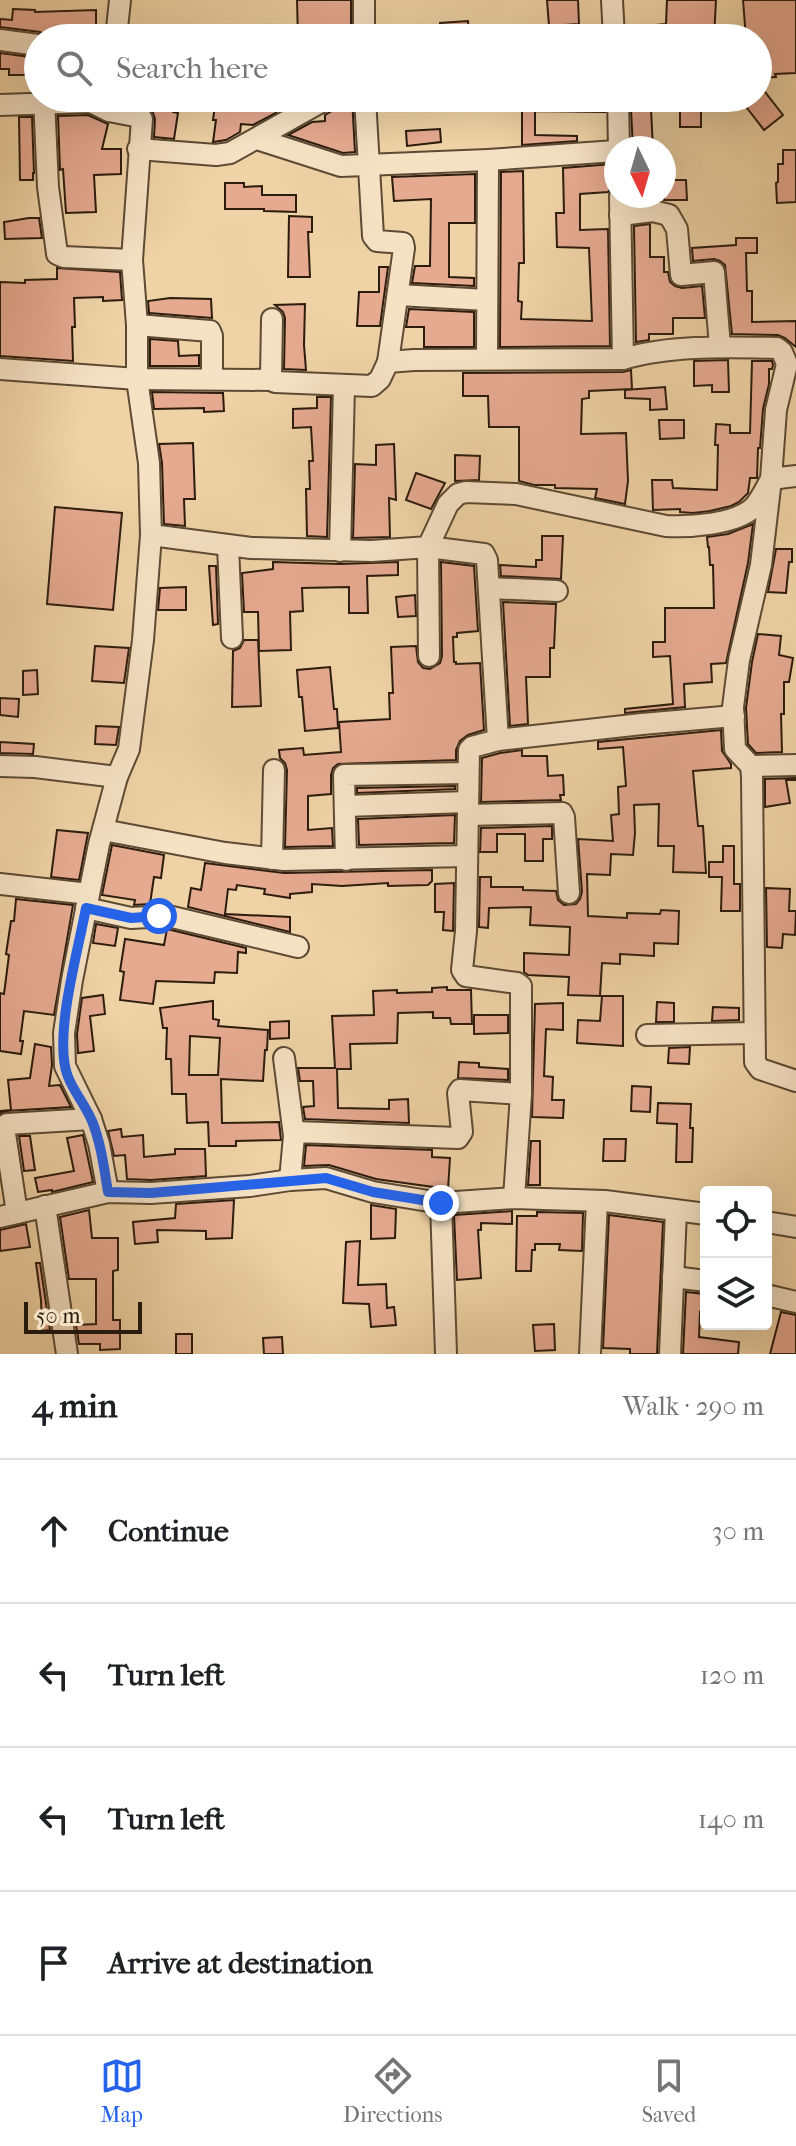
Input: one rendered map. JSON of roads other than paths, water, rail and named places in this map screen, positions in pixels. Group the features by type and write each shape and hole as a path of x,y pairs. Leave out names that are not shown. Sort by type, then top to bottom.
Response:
{"street":[{"path":"117,24 120,0"},
{"path":"364,0 364,24"},
{"path":"612,0 613,24"},
{"path":"0,40 24,43"},
{"path":"0,105 24,102"},
{"path":"45,112 48,187 57,254 64,257 132,260"},
{"path":"108,1192 91,1119 67,1075 64,1033 103,830 117,777 129,749 143,640 151,535 149,463 137,379 132,260 141,118 126,112"},
{"path":"138,149 216,155 230,153 304,112"},
{"path":"0,369 137,379 272,380 344,386 374,385 388,362 404,246 403,243 374,239 366,112"},
{"path":"617,136 618,112"},
{"path":"257,139 335,165 488,160 604,151"},
{"path":"487,359 488,160"},
{"path":"620,208 623,359"},
{"path":"633,208 669,215 677,229 681,275 714,272 720,347"},
{"path":"398,295 487,300"},
{"path":"272,319 272,380"},
{"path":"137,325 210,331 212,379"},
{"path":"388,362 623,359 643,353 720,347 777,348 792,364 776,410 771,479 757,585 739,660 734,716 735,749 751,766 755,1062 757,1067 796,1081"},
{"path":"340,551 344,386"},
{"path":"771,479 796,476"},
{"path":"429,656 428,547 448,504 462,493 516,494 666,526 689,527 710,525 743,514 757,504 771,479"},
{"path":"151,535 228,546 340,551 428,547 484,554 487,558 498,740"},
{"path":"228,546 232,638"},
{"path":"489,588 557,591"},
{"path":"514,1198 521,1094 521,986 466,976 462,970 466,931 469,750 498,740 734,716"},
{"path":"751,766 796,765"},
{"path":"0,766 117,777"},
{"path":"272,859 274,770"},
{"path":"346,860 345,774 468,773"},
{"path":"345,806 562,813 569,893"},
{"path":"103,830 272,859 314,861 467,856"},
{"path":"0,884 88,901 131,918 168,916 298,947"},
{"path":"647,1035 753,1033"},
{"path":"284,1058 294,1136 290,1180"},
{"path":"294,1136 299,1131 458,1138 462,1132 458,1093 461,1089 521,1094"},
{"path":"91,1119 2,1125 9,1215 108,1192 151,1193 326,1178 373,1192 441,1203 514,1198 597,1201 700,1213"},
{"path":"590,1354 597,1201"},
{"path":"441,1203 446,1354"},
{"path":"45,1206 67,1354"},
{"path":"670,1354 676,1211"},
{"path":"772,1223 796,1227"},
{"path":"673,1277 700,1280"},
{"path":"772,1296 796,1302"}]}
